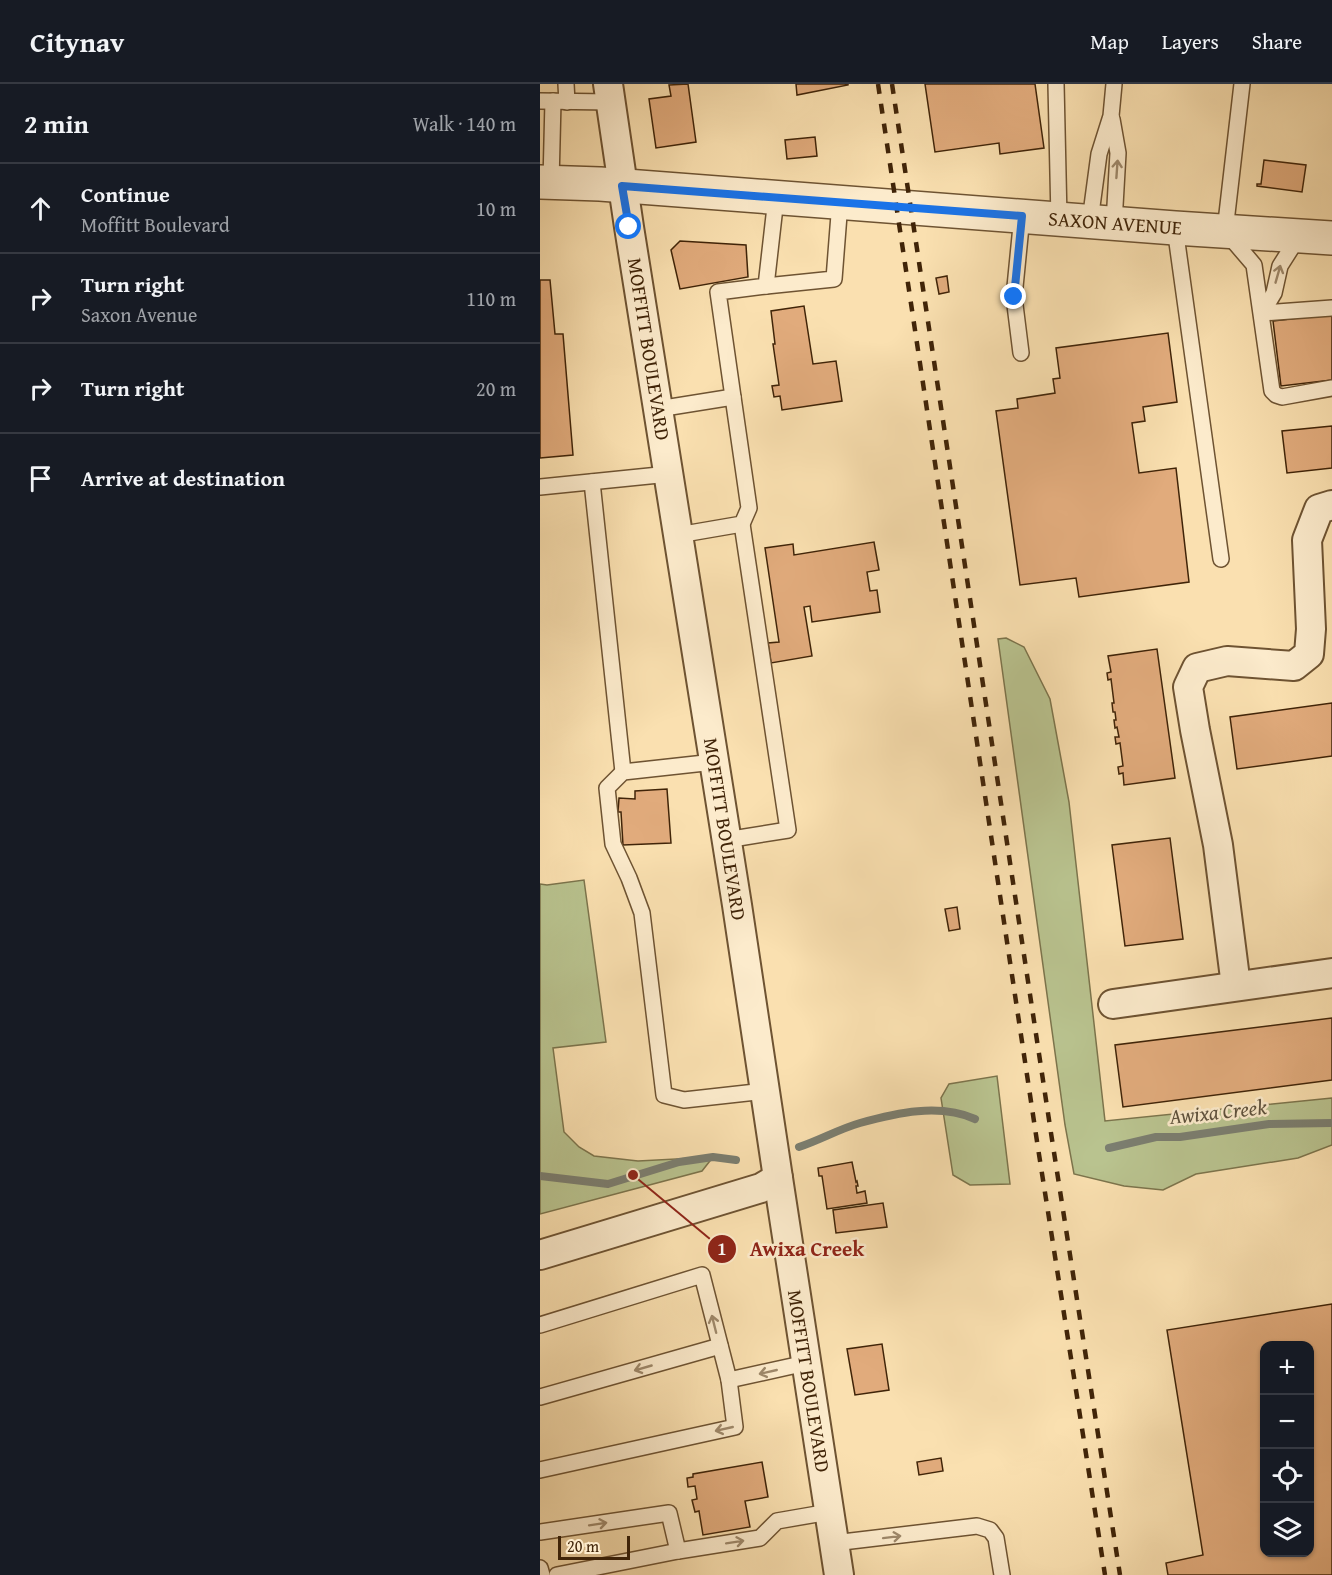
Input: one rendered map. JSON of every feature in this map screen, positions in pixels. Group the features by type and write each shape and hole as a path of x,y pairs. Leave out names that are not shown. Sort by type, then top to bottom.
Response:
{"street":[{"name":"MOFFITT BOULEVARD","path":"609,93 739,917 839,1575"},
{"name":"SAXON AVENUE","path":"545,182 1332,238"},
{"path":"1236,986 1218,844 1188,687 1197,668 1227,661 1294,666 1309,654 1311,629 1307,540 1319,509 1332,505"},
{"path":"1113,1004 1332,973"},
{"path":"540,1255 761,1188 778,1179"}],"lane":[{"path":"545,182 546,138 553,101 566,84"},
{"path":"1056,84 1088,221"},
{"path":"1088,221 1099,154 1111,116 1114,84"},
{"path":"1242,84 1224,231 1254,265 1262,313 1273,357 1272,391 1282,397 1332,388"},
{"path":"553,101 609,93"},
{"path":"1088,221 1118,153 1111,116"},
{"path":"766,286 776,198"},
{"path":"726,840 788,830 742,524 749,508 718,292 834,279 840,202"},
{"path":"1021,353 1014,297 1022,216"},
{"path":"1174,228 1221,559"},
{"path":"1262,313 1274,293 1280,266 1299,236"},
{"path":"1262,313 1332,308"},
{"path":"658,409 733,397"},
{"path":"540,487 669,474"},
{"path":"592,482 623,772"},
{"path":"678,535 742,524"},
{"path":"714,762 623,772 607,788 613,844 642,913 664,1095 684,1100 765,1091"},
{"path":"540,1324 702,1275 729,1380 735,1427 540,1470"},
{"path":"540,1397 720,1346"},
{"path":"729,1380 806,1363"},
{"path":"557,1575 678,1551 760,1538 777,1521 829,1512"},
{"path":"540,1532 669,1513 678,1551"},
{"path":"834,1544 977,1526 990,1530 996,1538 1002,1575"},
{"path":"540,1568 542,1575"}],"green space":[{"path":"1006,638 1024,647 1050,699 1069,802 1105,1121 1332,1098 1332,1145 1298,1158 1196,1174 1163,1190 1124,1186 1074,1174 1065,1125 998,639"},
{"path":"584,880 606,1042 553,1048 564,1132 579,1147 594,1156 638,1161 713,1157 702,1171 540,1214 540,884"},
{"path":"997,1076 1010,1184 970,1185 953,1175 941,1098 949,1084"}],"building":[{"path":"688,84 696,142 656,148 649,99 671,96 669,85"},
{"path":"796,84 848,84 848,85 797,95"},
{"path":"925,84 1035,84 1044,148 1000,154 999,143 935,152"},
{"path":"815,137 817,156 787,159 785,140"},
{"path":"1264,160 1306,165 1302,192 1257,186 1261,184"},
{"path":"680,241 746,245 748,277 680,289 671,250"},
{"path":"947,276 949,292 939,294 936,278"},
{"path":"540,280 550,280 555,334 563,334 573,455 540,458"},
{"path":"804,306 813,364 836,361 842,401 782,410 780,396 774,397 772,386 779,385 771,311"},
{"path":"1332,314 1332,380 1281,386 1273,321"},
{"path":"1168,333 1177,402 1143,407 1145,421 1132,423 1139,473 1176,468 1189,582 1079,597 1076,578 1020,585 996,411 1018,408 1017,399 1055,393 1053,379 1060,378 1056,348"},
{"path":"1332,426 1332,468 1287,473 1282,431"},
{"path":"874,542 879,570 867,572 870,591 877,590 880,612 812,622 810,606 804,607 812,656 771,663 768,643 779,642 765,548 793,544 794,555"},
{"path":"1157,649 1175,778 1124,785 1123,773 1119,774 1118,767 1123,766 1120,743 1116,744 1115,737 1119,737 1117,727 1115,728 1111,679 1108,680 1107,673 1111,672 1108,656"},
{"path":"1332,703 1332,756 1237,769 1230,717"},
{"path":"667,789 671,843 623,845 621,812 618,812 619,798 635,799 635,791"},
{"path":"1170,838 1183,939 1125,946 1112,845"},
{"path":"957,907 960,929 949,931 945,909"},
{"path":"1332,1018 1332,1080 1123,1107 1115,1045"},
{"path":"852,1162 858,1186 856,1186 857,1193 865,1191 867,1203 827,1209 822,1176 819,1176 818,1168"},
{"path":"883,1203 887,1227 836,1233 833,1210"},
{"path":"1332,1304 1332,1575 1168,1575 1166,1563 1203,1555 1167,1330"},
{"path":"882,1344 889,1390 855,1395 847,1349"},
{"path":"941,1458 943,1471 919,1475 917,1462"},
{"path":"762,1462 768,1497 745,1501 750,1527 703,1535 699,1511 695,1512 692,1500 697,1499 695,1486 688,1487 687,1478 693,1477 693,1474"}],"waterway":[{"name":"Awixa Creek","path":"799,1147 852,1125 903,1113 947,1111 975,1119"},
{"name":"Awixa Creek","path":"1109,1148 1156,1137 1180,1137 1269,1124 1332,1123"},
{"name":"Awixa Creek","path":"540,1176 608,1184 679,1162 713,1157 736,1160"}],"railway":[{"path":"878,84 1038,1148 1105,1575"},
{"path":"892,84 1120,1575"}],"place":[{"name":"Awixa Creek","path":"633,1175"}],"route":[{"path":"629,227 622,186 1022,216 1014,297"}]}
